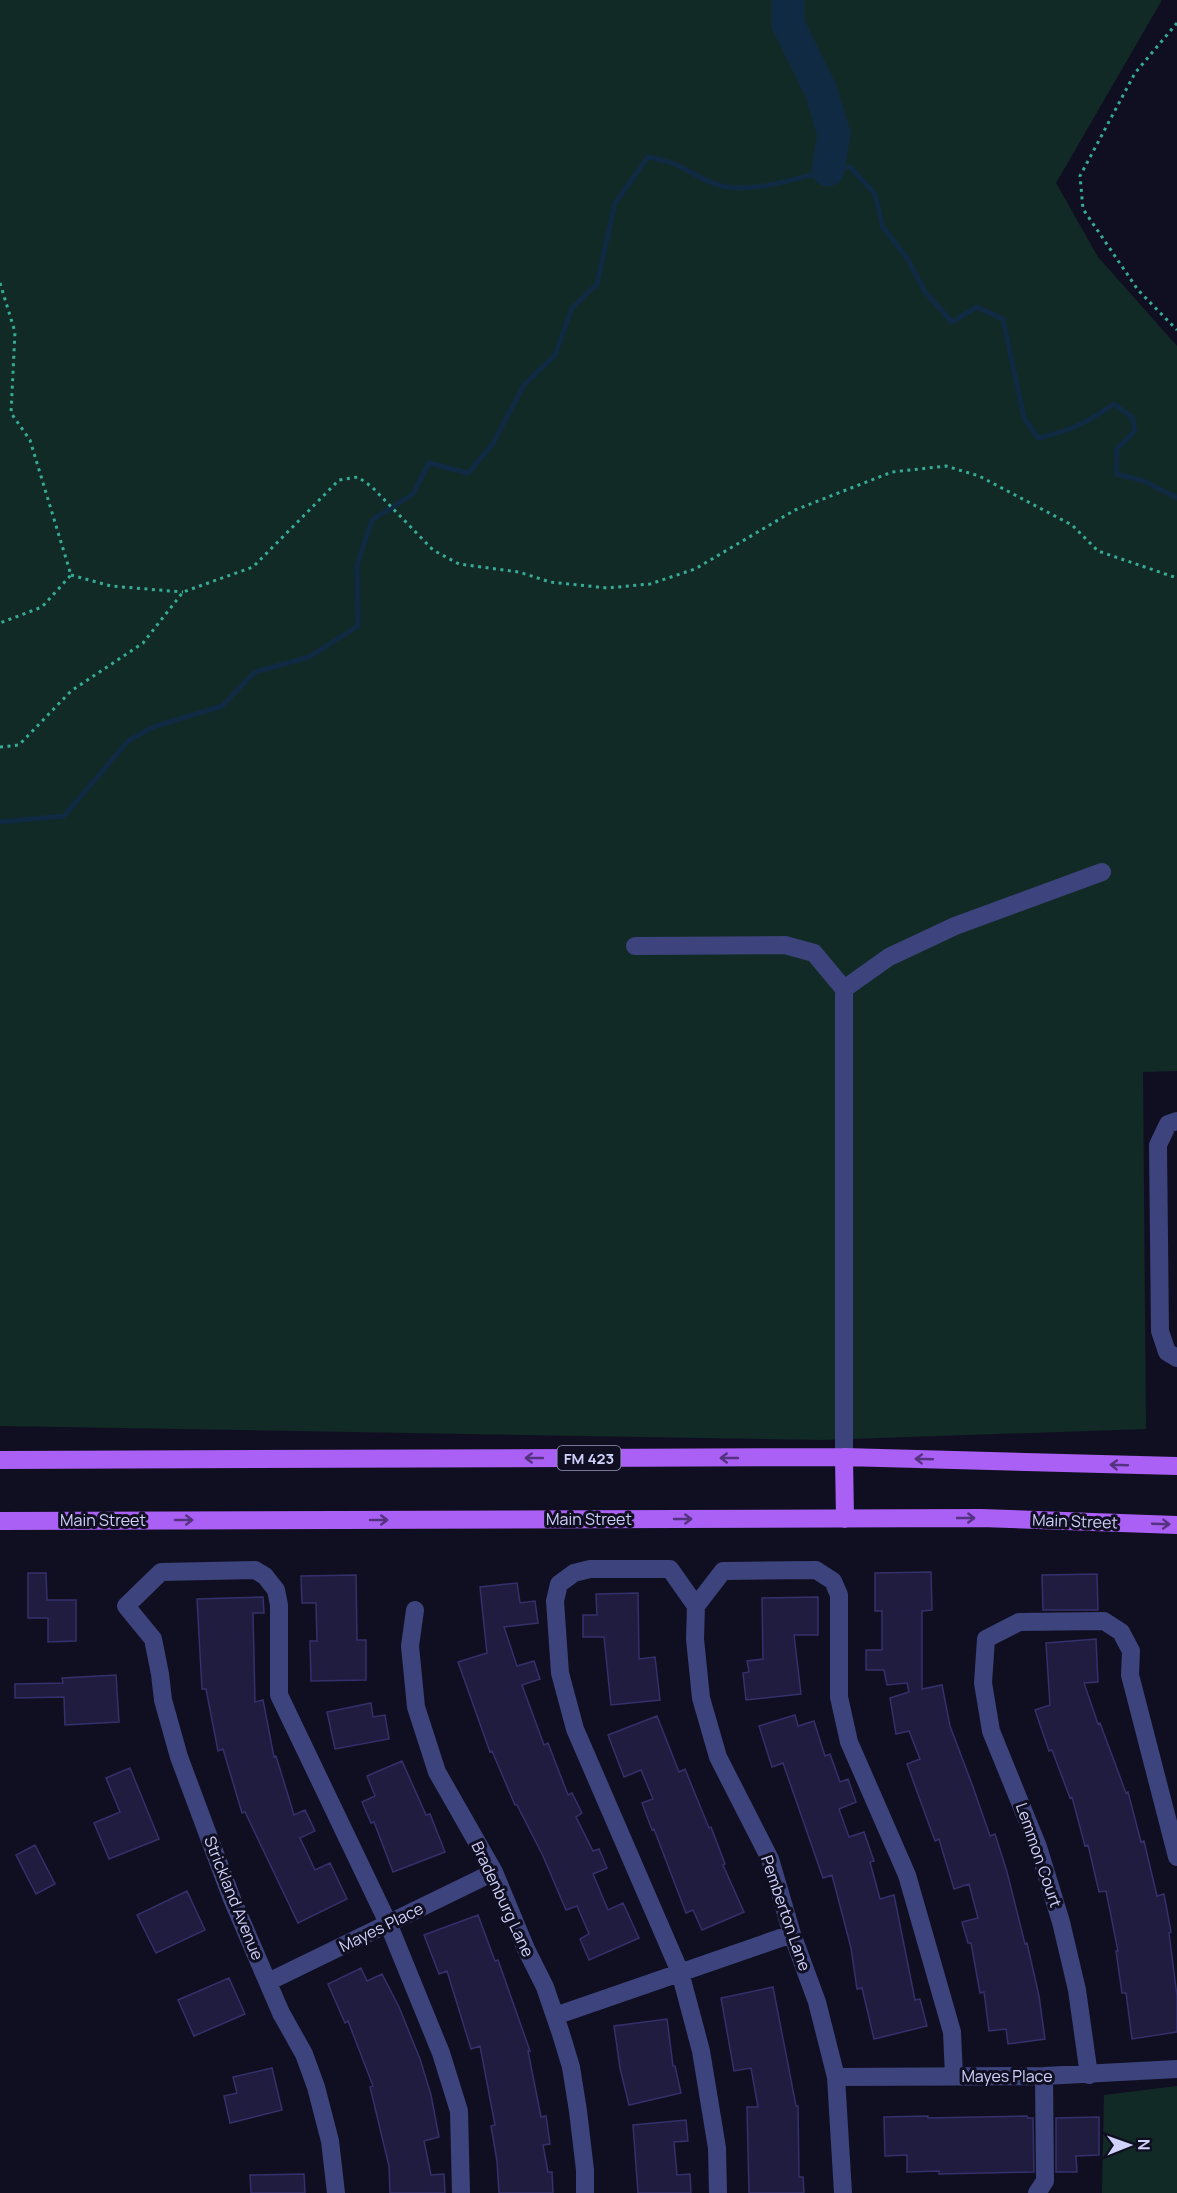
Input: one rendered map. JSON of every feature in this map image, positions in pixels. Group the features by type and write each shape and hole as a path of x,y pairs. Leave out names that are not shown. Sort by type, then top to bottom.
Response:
{"main road":[{"name":"FM 423","path":"0,1460 844,1457 1177,1466"},
{"path":"844,1457 845,1519"},
{"name":"Main Street","path":"0,1521 981,1518 1177,1525"}],"street":[{"path":"844,989 889,957 955,926 1102,872"},
{"path":"635,946 785,945 814,953 844,989 844,1457"},
{"path":"1177,1121 1168,1124 1158,1145 1160,1331 1167,1352 1177,1358"},
{"path":"718,2193 717,2148 701,2051 680,1972 575,1729 560,1673 555,1602 559,1584 574,1573 590,1569 670,1569 696,1606 723,1571 816,1570 833,1581 839,1596 839,1697 849,1742 907,1875 952,2032 954,2076"},
{"name":"Strickland Avenue","path":"336,2193 330,2141 316,2087 304,2054 281,2013 232,1899 179,1757 163,1700 153,1639 126,1606 161,1572 255,1570 266,1576 276,1590 279,1605 279,1695 388,1923"},
{"name":"Pemberton Lane","path":"696,1606 695,1639 700,1698 718,1757 770,1859 792,1934 817,2002 836,2077 843,2193"},
{"name":"Bradenburg Lane","path":"415,1610 410,1646 416,1707 437,1772 494,1872 526,1949 545,1987 571,2067 584,2158 585,2193"},
{"name":"Lemmon Court","path":"1089,2075 1077,1990 1061,1922 1038,1847 991,1731 983,1683 986,1639 1019,1622 1104,1621 1121,1632 1131,1651 1130,1676 1177,1857"},
{"name":"Mayes Place","path":"268,1982 494,1872"},
{"path":"388,1923 441,2053 459,2111 461,2193"},
{"path":"555,2016 792,1934"},
{"name":"Mayes Place","path":"836,2077 1089,2075 1177,2069"},
{"path":"1037,2193 1045,2181 1044,2076"}],"path":[{"path":"1177,23 1135,73 1080,176 1083,209 1138,290 1177,330"},
{"path":"0,283 15,332 11,413 30,440 71,575"},
{"path":"71,575 111,586 183,592 253,567 339,480 358,477 372,487 433,550 459,564 519,572 550,582 607,588 650,584 695,569 795,510 892,472 946,466 980,476 1072,525 1098,551 1177,578"},
{"path":"0,623 42,607 71,575"},
{"path":"0,747 20,745 71,691 143,643 183,592"}],"green space":[{"path":"0,0 1162,0 1056,183 1098,257 1177,346 1177,1071 1143,1072 1146,1429 821,1440 0,1426"},
{"path":"1177,2086 1177,2193 1102,2193 1104,2095"}],"building":[{"path":"931,1572 932,1610 922,1611 922,1689 942,1685 950,1726 990,1836 995,1834 1025,1944 1027,1943 1039,1996 1045,2039 1008,2044 1006,2029 989,2031 984,1992 980,1993 971,1943 968,1943 962,1922 978,1918 969,1884 954,1889 939,1839 935,1841 907,1764 920,1759 909,1731 896,1734 890,1698 909,1692 907,1683 887,1685 884,1670 866,1670 866,1650 882,1650 882,1611 875,1611 875,1573"},
{"path":"28,1573 46,1573 47,1600 76,1600 76,1641 48,1642 48,1618 28,1618"},
{"path":"1097,1574 1098,1610 1043,1610 1042,1575"},
{"path":"356,1575 357,1640 366,1640 366,1680 311,1681 310,1641 317,1641 316,1603 302,1603 301,1576"},
{"path":"517,1583 520,1603 535,1601 538,1623 504,1627 517,1666 534,1661 540,1679 522,1685 544,1745 548,1743 568,1795 572,1793 582,1813 576,1817 593,1851 599,1849 607,1868 593,1874 608,1910 623,1903 639,1938 589,1960 580,1939 589,1934 577,1906 566,1910 543,1856 515,1805 492,1751 490,1752 458,1662 487,1653 480,1587"},
{"path":"638,1593 639,1659 655,1657 660,1700 611,1705 604,1637 583,1637 583,1615 597,1615 596,1594"},
{"path":"263,1597 264,1613 253,1613 255,1702 263,1700 274,1757 276,1756 294,1815 305,1810 315,1831 300,1838 315,1870 330,1863 347,1899 298,1923 245,1812 242,1813 223,1749 218,1751 206,1689 202,1689 197,1599"},
{"path":"818,1597 818,1635 794,1635 801,1694 746,1700 743,1673 749,1672 747,1661 763,1659 762,1598"},
{"path":"1096,1639 1098,1682 1084,1683 1098,1724 1100,1723 1126,1793 1128,1792 1141,1842 1144,1841 1157,1896 1164,1894 1171,1932 1169,1933 1177,1996 1177,2032 1132,2039 1126,1993 1122,1993 1116,1951 1118,1951 1106,1891 1099,1892 1088,1845 1085,1846 1072,1797 1070,1798 1052,1750 1049,1751 1035,1710 1050,1705 1046,1643"},
{"path":"116,1675 119,1722 65,1725 64,1697 15,1698 15,1684 63,1683 62,1678"},
{"path":"371,1703 373,1717 385,1715 389,1739 335,1749 327,1712"},
{"path":"795,1715 798,1726 814,1721 825,1756 830,1754 840,1782 848,1779 856,1802 839,1809 849,1837 864,1832 874,1861 870,1862 880,1899 894,1895 915,2000 920,1999 927,2026 874,2039 862,1988 857,1989 851,1948 832,1875 823,1878 783,1763 772,1767 759,1726"},
{"path":"657,1716 679,1772 685,1769 709,1828 711,1827 725,1864 723,1865 744,1912 702,1930 693,1910 686,1913 654,1829 652,1830 642,1803 653,1799 641,1770 624,1777 608,1735"},
{"path":"402,1761 426,1815 430,1814 445,1852 393,1872 374,1822 371,1823 362,1802 375,1796 367,1776"},
{"path":"130,1768 159,1839 109,1859 94,1823 120,1812 106,1778"},
{"path":"35,1845 55,1884 36,1894 16,1855"},
{"path":"187,1891 205,1930 156,1953 137,1915"},
{"path":"478,1915 495,1961 498,1960 530,2051 528,2051 541,2117 546,2116 550,2144 543,2145 548,2172 552,2172 553,2193 499,2193 497,2161 491,2126 495,2125 480,2046 471,2049 447,1971 439,1974 424,1935"},
{"path":"361,1968 367,1981 382,1974 399,2007 420,2059 431,2095 439,2137 424,2141 431,2175 444,2174 445,2193 390,2193 389,2166 370,2087 373,2086 348,2021 345,2023 328,1984"},
{"path":"229,1978 245,2014 194,2036 178,2000"},
{"path":"773,1987 796,2106 798,2106 799,2177 803,2177 804,2193 749,2193 747,2107 758,2107 751,2068 734,2071 721,1998"},
{"path":"667,2019 673,2066 675,2066 681,2093 629,2105 620,2068 614,2026"},
{"path":"272,2068 282,2110 230,2123 224,2096 237,2093 233,2077"},
{"path":"928,2116 928,2118 1027,2116 1033,2118 1034,2172 939,2174 939,2171 907,2172 907,2155 885,2156 884,2117"},
{"path":"1099,2117 1099,2155 1076,2156 1077,2172 1056,2172 1056,2118"},
{"path":"686,2120 688,2141 674,2142 677,2175 690,2174 691,2193 638,2193 633,2125"},
{"path":"304,2174 305,2193 251,2193 250,2175"}],"waterway":[{"path":"788,0 788,24 821,91 834,134 828,170"},
{"path":"0,822 64,816 128,741 153,727 222,706 255,672 309,657 358,626 357,565 372,520 413,494 429,463 468,473 492,445 524,385 555,355 572,308 597,284 615,203 648,157 675,164 712,183 735,188 764,186 850,167 875,194 883,227 907,258 925,292 952,322 977,307 1003,319 1024,418 1038,438 1078,426 1114,404 1132,417 1135,431 1117,449 1116,474 1144,481 1177,498"}]}
